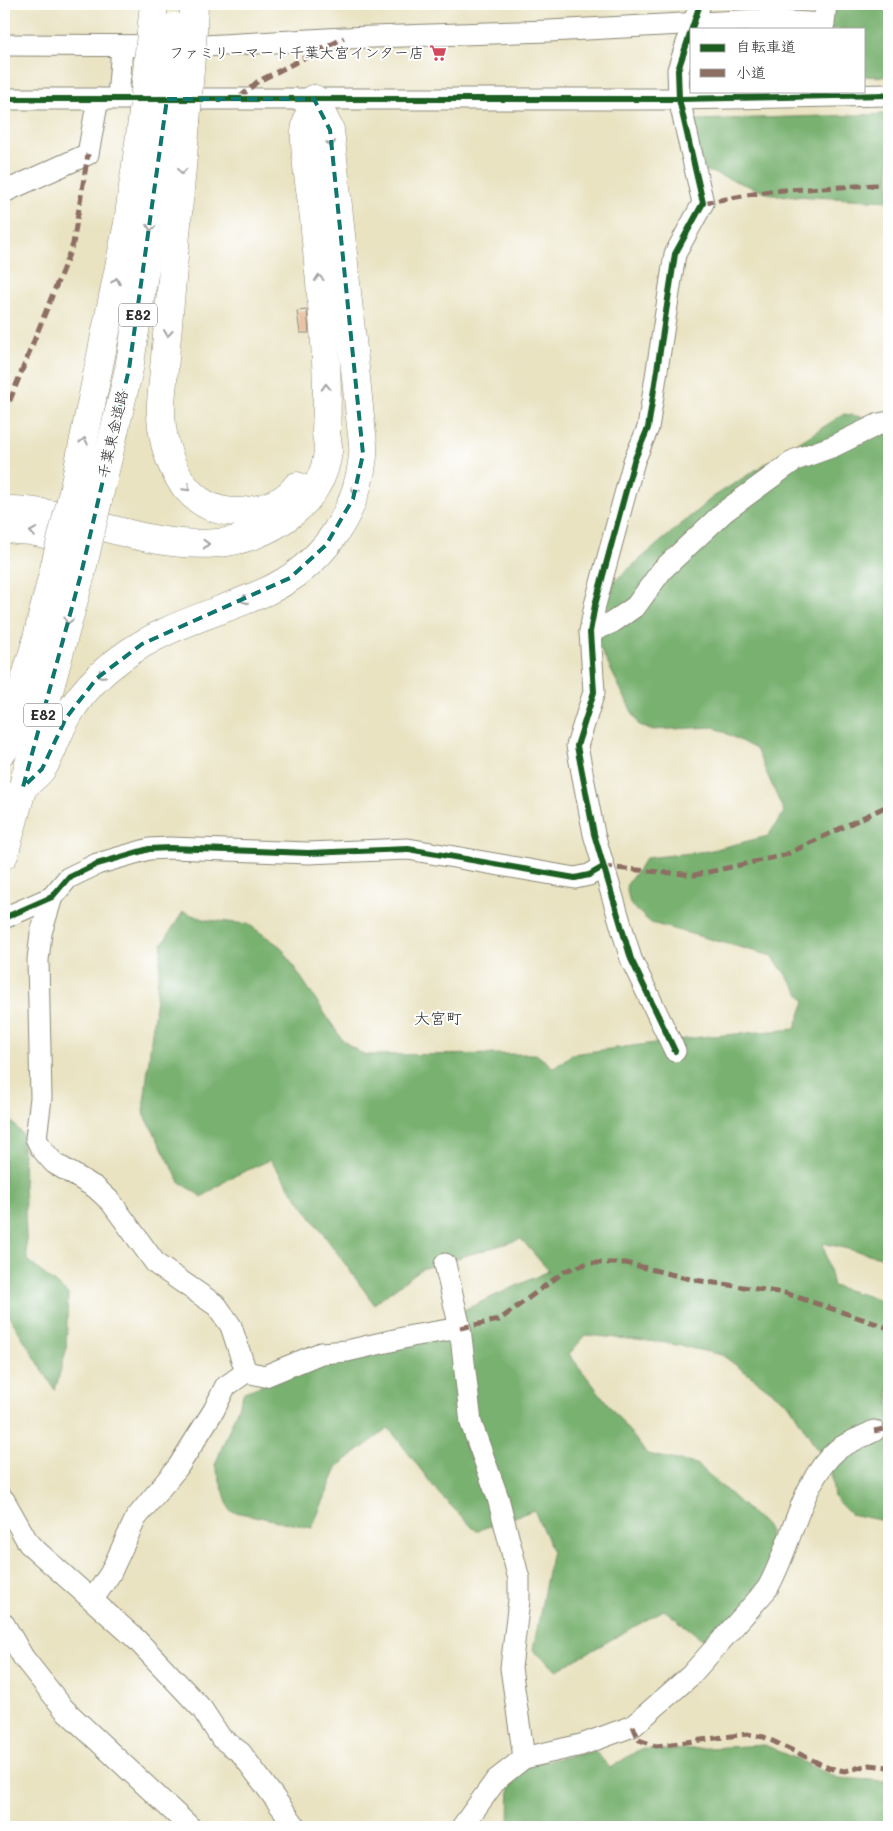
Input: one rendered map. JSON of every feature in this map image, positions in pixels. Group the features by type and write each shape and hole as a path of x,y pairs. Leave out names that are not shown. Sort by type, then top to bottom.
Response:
{"highway":[{"name":"千葉東金道路","path":"4,855 81,574 129,368 154,211 178,19 154,4"},
{"path":"178,19 164,123 160,418 165,448 172,468 184,486 199,499 217,509 235,512 266,508 295,490 305,476 326,436"},
{"path":"23,787 42,769 66,718 80,697 120,658 164,631 267,591 290,578 326,546 346,516 359,478 363,454 361,426 330,130 314,99"},
{"path":"4,510 45,512 143,539 171,543 211,544 237,540 272,527 303,504 315,487 329,450 326,436 324,326 305,131 314,99"},
{"name":"千葉東金道路","path":"4,750 34,646 74,488 128,223 164,123"},
{"path":"4,529 32,531 155,559 208,562 230,561 252,555 290,536 319,509 340,476 349,450 361,426"},
{"path":"4,688 19,663 34,646"}],"street":[{"path":"4,45 204,46 344,38 549,31 697,13 758,20 824,24 826,4"},
{"path":"692,28 697,13"},
{"path":"675,1051 631,959 594,834 577,746 594,692 590,632 634,461 648,428 675,254 703,203 679,99 678,70 690,34"},
{"path":"4,192 88,154 108,99 122,47"},
{"path":"4,99 679,99 889,95"},
{"path":"590,632 612,622 636,606 662,570 724,512 795,460 834,446 879,424 889,422"},
{"path":"246,1372 231,1326 217,1306 156,1264 111,1202 96,1188 54,1163 41,1148 36,1138 41,1098 38,960 41,933 52,897 68,878 97,864 148,850 170,848 308,853 408,849 575,878 589,875 603,867"},
{"path":"4,918 52,897"},
{"path":"445,1264 460,1328 470,1423 498,1498 519,1579 519,1600 511,1668 524,1758"},
{"path":"93,1599 110,1574 136,1518 178,1467 214,1410 225,1387 246,1372 265,1376 321,1353 347,1351 412,1336 460,1328"},
{"path":"462,1827 496,1780 524,1758 580,1745 632,1726 690,1676 767,1589 776,1573 788,1536 818,1473 837,1450 874,1431"},
{"path":"4,1500 29,1544 136,1639 202,1709 221,1738 241,1753 296,1827"},
{"path":"4,1624 23,1657 64,1709 190,1827"}],"highlighted area":[{"path":"167,99 314,99 330,130 361,426 363,454 353,499 326,545 290,578 142,644 97,678 66,718 42,769 23,787 81,574 129,369"}],"green space":[{"path":"827,4 889,4 889,77 866,76 866,28 811,28"},
{"path":"889,114 889,201 773,195 702,169 694,120"},
{"path":"889,406 889,1259 823,1243 833,1286 889,1302 889,1522 850,1514 834,1498 831,1471 789,1404 722,1355 668,1343 586,1335 569,1354 647,1454 697,1464 769,1529 766,1616 709,1644 664,1610 557,1670 533,1650 552,1550 534,1510 476,1531 440,1495 389,1428 338,1466 312,1528 230,1511 215,1465 244,1392 444,1319 549,1271 521,1239 421,1269 374,1304 270,1160 230,1178 202,1197 180,1182 143,1112 162,944 183,912 207,920 248,924 281,947 343,1041 364,1055 536,1054 554,1068 572,1054 701,1037 795,1029 805,1001 772,956 651,923 630,904 626,886 646,858 708,851 768,836 784,812 756,749 714,727 650,730 638,724 598,644 611,584 713,497 844,414 887,421"},
{"path":"4,1112 22,1134 27,1260 68,1294 66,1351 55,1390 8,1314 4,1314"},
{"path":"765,1745 838,1778 889,1781 889,1827 509,1827 510,1768 595,1751 610,1768 640,1749 670,1750"}],"building":[{"path":"307,310 309,333 300,333 297,311"}],"marked path":[{"path":"239,98 257,82 344,38"},
{"path":"4,415 73,244 88,154"},
{"path":"703,203 770,191 876,185 889,187"},
{"path":"603,867 695,875 785,855 889,805"},
{"path":"460,1328 499,1320 565,1271 589,1263 626,1263 694,1280 785,1293 889,1328"},
{"path":"874,1431 889,1428"},
{"path":"633,1726 639,1740 656,1746 747,1734 764,1737 829,1768 845,1771 869,1765 889,1767"}],"cycle path":[{"path":"692,28 700,4"},
{"path":"675,1051 631,959 594,834 577,746 594,692 590,632 595,605 634,461 648,428 675,254 703,203 679,99 678,70 690,34"},
{"path":"4,99 679,99 889,95"},
{"path":"4,918 52,897 68,878 97,864 149,849 170,848 308,853 408,849 575,878 589,875 603,867"}],"place":[{"name":"ファミリーマート千葉大宮インター店","path":"438,53"}],"district":[{"name":"大宮町","path":"438,1018"}]}
